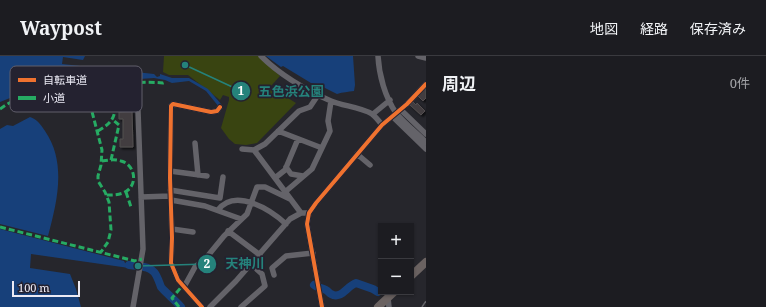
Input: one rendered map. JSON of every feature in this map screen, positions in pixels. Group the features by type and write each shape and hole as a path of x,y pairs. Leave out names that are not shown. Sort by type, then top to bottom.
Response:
{"highway":[{"path":"414,273 426,262"},
{"path":"378,307 391,295"}],"street":[{"path":"261,56 270,65 289,78 332,101 373,114 382,125"},
{"path":"378,56 381,77 390,100 397,113 426,149"},
{"path":"418,56 426,58"},
{"path":"322,307 307,224 309,213 382,125 397,113 426,84"},
{"path":"242,149 254,150 265,144 299,111 310,107 318,94"},
{"path":"373,114 390,100"},
{"path":"284,192 312,169 330,131 328,121 332,101"},
{"path":"202,307 178,280 171,263 171,106 173,104 211,112 217,111 220,107"},
{"path":"133,307 143,249 137,112"},
{"path":"397,113 426,134"},
{"path":"397,113 426,142"},
{"path":"278,131 322,148"},
{"path":"275,178 285,170 298,139"},
{"path":"195,143 198,174"},
{"path":"254,150 301,213"},
{"path":"357,154 370,165"},
{"path":"286,167 291,174 303,176"},
{"path":"170,171 208,176"},
{"path":"141,197 170,196 220,198 223,177"},
{"path":"184,287 195,266 206,258 228,232 247,214 256,189 260,186 265,187 290,200"},
{"path":"170,196 206,206 241,219"},
{"path":"218,210 226,202 234,200 252,202 278,216 286,224"},
{"path":"210,307 260,255 286,224 301,213 309,213"},
{"path":"172,229 194,232"},
{"path":"228,232 260,255"},
{"path":"284,249 286,256"},
{"path":"274,275 272,268 286,256 313,253"},
{"path":"242,307 265,286 262,274 251,264"},
{"path":"389,307 391,295"}],"green space":[{"path":"164,56 259,56 280,76 270,87 296,103 257,143 246,145 235,144 229,139 221,128 229,97 223,95 220,100 188,75 169,75 163,72"}],"water":[{"path":"0,56 85,56 83,60 63,57 62,64 80,66 10,66 10,98 0,102"},
{"path":"266,56 353,56 354,91 337,94 317,84 311,83 283,66 281,67"},
{"path":"142,73 154,74 157,77 160,76 160,74 172,78 189,78 208,89 221,104 219,107 206,91 189,81 172,83 154,78 142,79"},
{"path":"30,117 40,124 52,143 58,169 57,196 48,236 0,224 0,129 7,125 13,126"},
{"path":"0,229 124,261 125,263 129,264 129,268 31,254 30,268 70,274 81,307 0,307"}],"building":[{"path":"426,87 426,98 423,101 418,96"},
{"path":"413,102 416,105 417,103 425,111 421,115 410,105"},
{"path":"119,112 132,112 133,147 120,147 120,139 123,139 123,119 119,119"}],"waterway":[{"path":"129,265 138,266"},
{"path":"144,267 154,272 161,287 181,307"},
{"path":"314,285 324,289 330,294 335,295 341,294 356,283 378,292"}],"railway":[{"path":"422,307 426,301"}],"marked path":[{"path":"142,82 166,82"},
{"path":"0,109 10,103"},
{"path":"92,112 102,150 98,181 109,202 111,230 108,242 101,252"},
{"path":"98,131 107,125 113,118 114,112"},
{"path":"111,160 119,125 112,119"},
{"path":"102,161 116,160 125,163 132,169 134,178 131,187 126,192 115,195 106,195"},
{"path":"126,192 131,207"},
{"path":"0,227 135,261 142,259"},
{"path":"179,307 172,298 183,285"}],"cycle path":[{"path":"322,307 307,224 309,213 382,125 407,104 426,84"},
{"path":"202,307 178,280 171,263 171,106 173,104 211,112 217,111 220,107"}],"place":[{"name":"五色浜公園","path":"185,65"},
{"name":"天神川","path":"138,266"}]}
